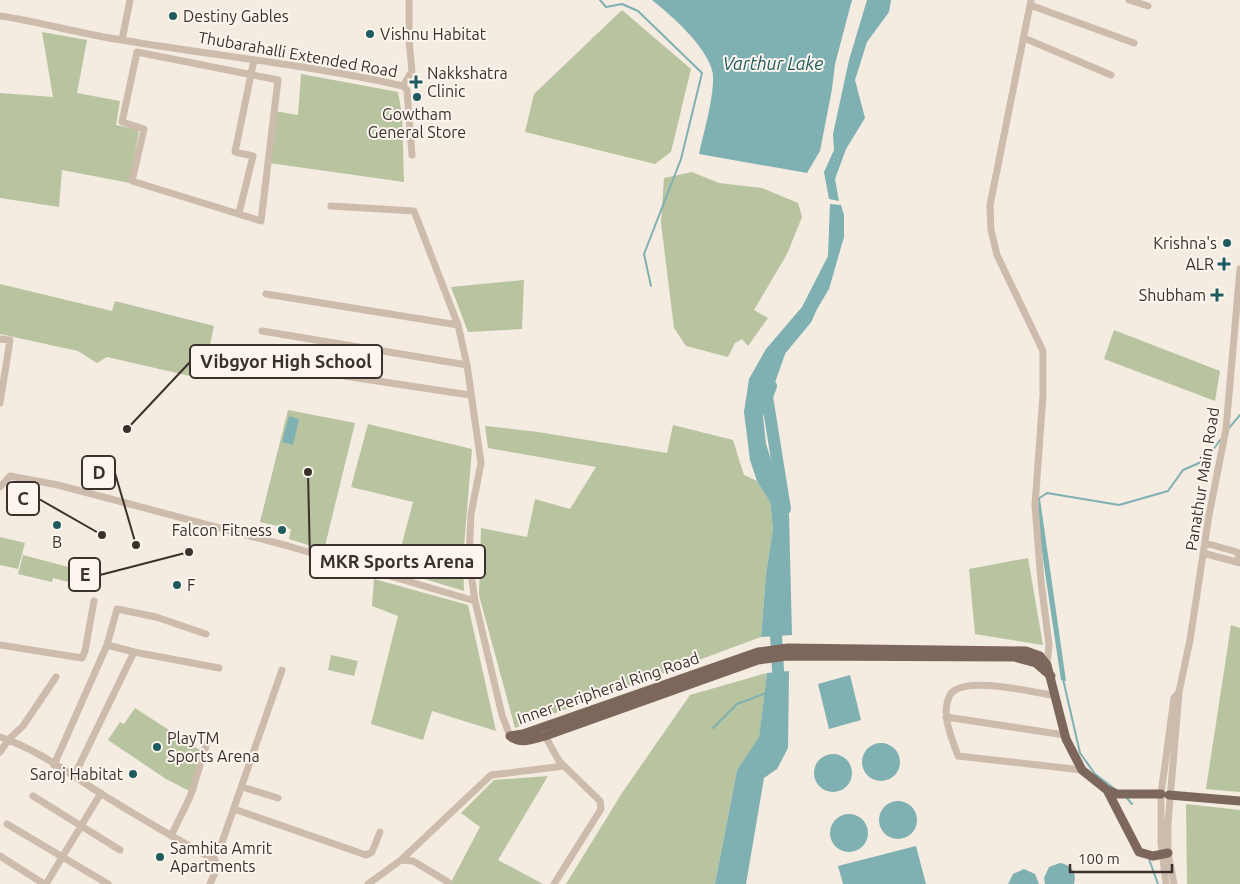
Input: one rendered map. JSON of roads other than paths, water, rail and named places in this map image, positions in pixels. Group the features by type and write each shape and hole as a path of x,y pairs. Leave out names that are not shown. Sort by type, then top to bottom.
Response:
{"main road":[{"name":"Inner Peripheral Ring Road","path":"524,738 758,656 787,652 1020,650 1040,656 1047,665"},
{"name":"Inner Peripheral Ring Road","path":"787,652 1014,658 1036,663 1051,676"},
{"name":"Inner Peripheral Ring Road","path":"510,736 524,738 545,736 758,656"},
{"path":"1047,665 1065,735 1082,770 1107,790 1117,806 1139,852 1157,854"},
{"path":"1107,790 1122,794 1165,794 1240,801"}],"street":[{"path":"122,40 130,0"},
{"path":"403,86 412,71 409,40 409,0"},
{"path":"1129,0 1148,6"},
{"path":"1047,665 1049,645 1040,573 1035,505 1043,395 1043,351 997,255 991,230 990,205 1031,2 1134,43"},
{"name":"Thubarahalli Extended Road","path":"0,16 27,19 46,26 122,40 254,60 403,86 407,90 412,155"},
{"path":"1024,38 1111,74"},
{"path":"192,65 194,51"},
{"path":"137,52 192,65 278,80 261,221 132,181 144,129 122,122 137,52"},
{"path":"239,213 253,156 235,152 254,60"},
{"path":"331,206 414,211 458,325 481,463 471,514 470,551 475,601 500,707 510,736"},
{"name":"Panathur Main Road","path":"1166,884 1157,854 1174,698 1179,692 1190,640 1203,553 1226,429 1240,269"},
{"path":"266,294 458,325"},
{"path":"262,331 466,365"},
{"path":"0,339 10,340 2,368"},
{"path":"0,403 4,354"},
{"path":"344,376 470,395"},
{"path":"0,487 10,476 58,485 288,546 475,601"},
{"path":"1205,543 1237,552 1240,561"},
{"path":"1203,553 1240,561"},
{"path":"0,646 82,658 94,601"},
{"path":"54,765 106,645 116,610 156,617 206,634"},
{"path":"106,645 219,668"},
{"path":"74,776 134,652"},
{"path":"0,736 32,749 54,765 211,858 220,848 282,670"},
{"path":"0,752 9,739 23,726 56,677"},
{"path":"1056,696 983,684 970,686 951,693 946,717 958,756 1082,770"},
{"path":"946,717 1065,735"},
{"path":"545,736 561,764 600,801 601,809 554,884"},
{"path":"171,836 190,797 207,743"},
{"path":"368,884 401,860 491,775 561,764"},
{"path":"242,787 278,798"},
{"path":"0,856 45,884 100,793"},
{"path":"32,796 120,850"},
{"path":"234,809 366,855 372,852 380,832"},
{"path":"7,824 108,884"},
{"name":"Panathur Main Road","path":"1157,854 1174,884"},
{"path":"210,884 218,866 213,856"},
{"path":"401,860 413,861 448,882"}],"water":[{"name":"Varthur Lake","path":"652,0 852,0 835,64 820,151 807,173 699,154 713,88 712,70 708,60 695,41"},
{"path":"867,0 891,0 889,12 867,42 855,80 865,118 846,149 835,179 839,201 829,199 824,172 834,150 833,134 849,60"},
{"path":"830,204 841,205 844,215 844,237 829,289 817,309 794,329 763,416 766,444 789,515 792,635 761,637 766,574 773,529 770,502 757,481 750,460 744,412 749,379 766,349 802,307 828,256"},
{"path":"289,416 299,419 293,445 282,442"},
{"path":"1034,498 1040,499 1066,681 1061,680"},
{"path":"789,671 788,748 777,769 764,778 746,884 715,884 737,770 759,737 767,673"},
{"path":"850,675 861,720 829,729 818,684"},
{"path":"881,743 895,748 900,762 895,776 881,781 867,776 862,762 867,748"},
{"path":"833,754 847,759 852,773 847,787 833,792 819,787 814,773 819,759"},
{"path":"898,801 912,806 917,820 912,834 898,839 884,834 879,820 884,806"},
{"path":"849,814 863,819 868,833 863,847 849,852 835,847 830,833 835,819"},
{"path":"916,846 926,884 843,884 838,866"},
{"path":"1060,863 1073,870 1075,876 1074,884 1045,884 1044,878 1049,867"},
{"path":"1024,869 1035,874 1039,884 1008,884 1013,874"}],"waterway":[{"path":"600,0 606,7 622,4 638,11 702,73 681,159 644,254 651,286"},
{"path":"782,348 806,319 813,303"},
{"path":"771,386 767,397 785,509"},
{"path":"1229,428 1240,415"},
{"path":"1038,499 1047,493 1119,505 1168,491 1183,470 1206,460 1220,440"},
{"path":"778,619 776,635 779,688"},
{"path":"1063,679 1080,753 1095,774 1116,790"},
{"path":"713,728 737,704 766,693"},
{"path":"1126,797 1132,804"},
{"path":"1149,859 1158,884"}],"place":[{"name":"Destiny Gables","path":"173,16"},
{"name":"Vishnu Habitat","path":"370,34"},
{"name":"Nakkshatra Clinic","path":"416,82"},
{"name":"Gowtham General Store","path":"417,97"},
{"name":"Krishna's","path":"1227,243"},
{"name":"ALR","path":"1224,264"},
{"name":"Shubham","path":"1217,295"},
{"name":"Vibgyor High School","path":"127,429"},
{"name":"MKR Sports Arena","path":"308,472"},
{"name":"B","path":"57,525"},
{"name":"Falcon Fitness","path":"282,530"},
{"name":"C","path":"102,535"},
{"name":"D","path":"136,545"},
{"name":"E","path":"189,552"},
{"name":"F","path":"177,585"},
{"name":"PlayTM Sports Arena","path":"157,747"},
{"name":"Saroj Habitat","path":"133,774"},
{"name":"Samhita Amrit Apartments","path":"160,857"}]}
